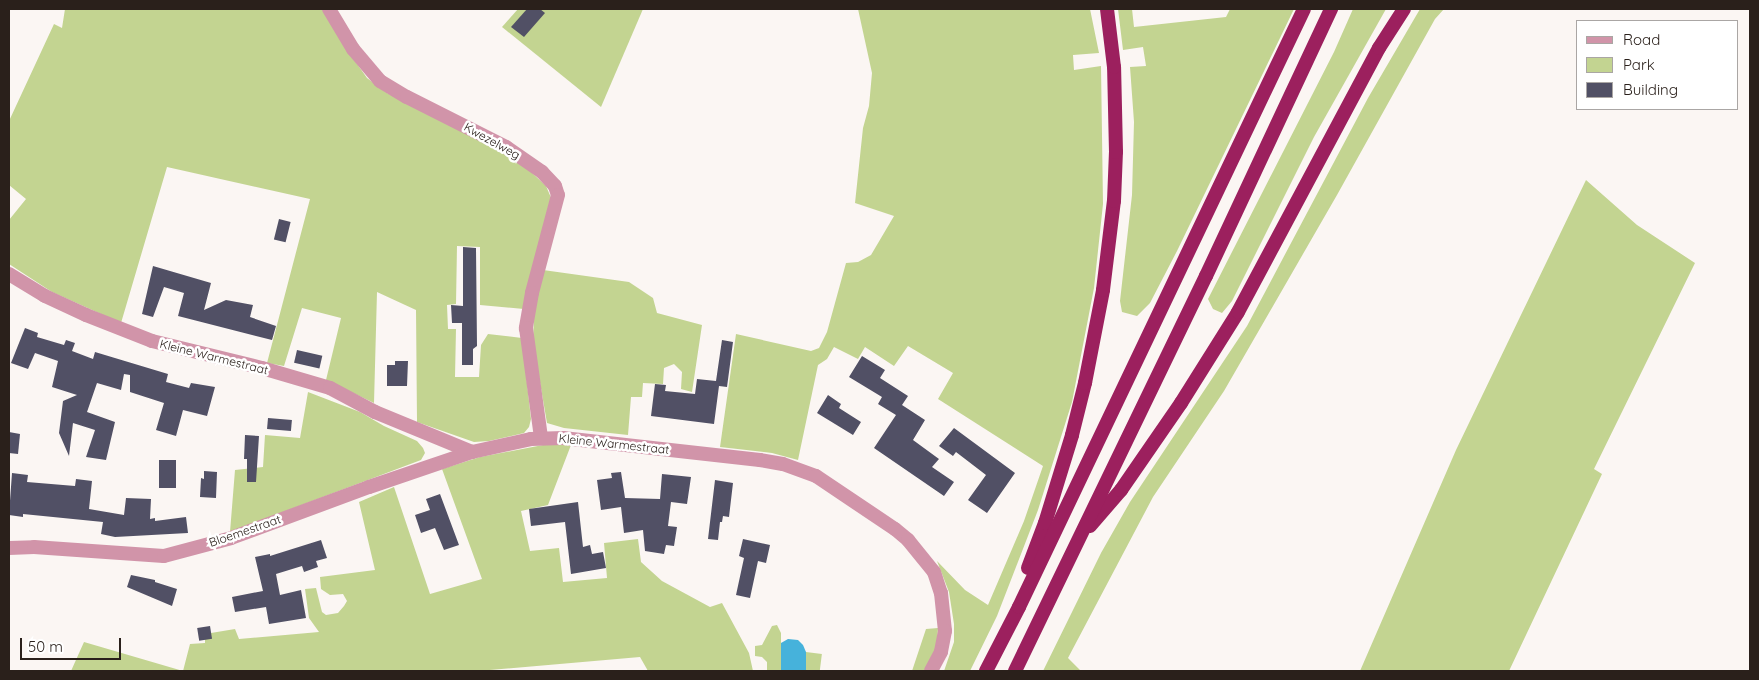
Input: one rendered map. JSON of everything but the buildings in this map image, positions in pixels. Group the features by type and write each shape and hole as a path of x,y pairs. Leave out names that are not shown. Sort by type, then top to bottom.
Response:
{"highway":[{"path":"986,671 1032,558 1058,481 1086,383 1096,334 1109,244 1116,152 1114,67 1107,9"},
{"path":"998,645 1019,607 1304,9"},
{"path":"1015,671 1210,267 1331,9"},
{"path":"1078,540 1121,490 1181,403 1238,312 1379,48 1404,9"}],"street":[{"name":"Kwezelweg","path":"329,9 353,49 380,81 407,97 506,147 542,172 555,186 558,195 532,293 526,328 541,438"},
{"name":"Kleine Warmestraat","path":"9,274 45,296 152,342 262,368 330,388 375,412 472,452 541,438 563,438 760,460 783,464 816,476 895,529 908,540 934,572 941,593 945,631 940,652 931,671"},
{"name":"Bloemestraat","path":"9,548 34,547 164,556 230,538 369,486 472,452"}],"green space":[{"path":"65,9 322,9 343,44 367,78 387,93 491,146 528,169 546,186 552,200 524,309 480,305 480,247 457,246 456,304 447,305 448,329 456,329 455,377 479,377 481,345 488,334 522,338 531,419 529,427 524,433 489,441 474,442 417,422 416,310 377,292 374,403 326,380 341,318 302,308 284,366 267,363 310,199 167,167 121,323 52,292 9,264 9,220 26,199 9,185 9,121 54,24 62,28"},
{"path":"518,9 643,9 601,107 502,27"},
{"path":"858,9 1090,9 1099,53 1073,55 1074,70 1101,66 1103,204 1094,288 1072,402 1038,510 997,616 970,671 944,671 954,642 954,624 949,592 937,561 965,590 988,605 1024,521 1043,466 938,399 953,373 908,346 894,366 865,347 858,359 834,347 827,359 818,365 798,460 772,453 720,447 736,334 811,351 819,348 827,332 846,263 858,262 871,255 894,216 855,203 863,128 869,106 872,73"},
{"path":"1118,9 1132,9 1134,27 1226,17 1230,9 1294,9 1177,251 1150,303 1137,316 1122,312 1120,301 1132,195 1134,122 1130,67 1146,66 1143,47 1123,50"},
{"path":"1353,9 1386,9 1314,137 1232,301 1222,313 1213,309 1208,299 1334,52"},
{"path":"1420,9 1444,9 1435,19 1337,195 1224,391 1153,497 1068,658 1081,671 1043,671 1101,553 1130,502 1247,326 1368,98"},
{"path":"1586,180 1637,225 1695,263 1594,469 1602,474 1509,671 1360,671 1456,450"},
{"path":"543,270 629,282 653,298 657,313 702,325 692,392 681,389 682,372 674,364 664,368 663,384 643,383 642,397 631,397 628,435 564,428 547,423 533,342 534,315"},
{"path":"308,392 360,412 384,426 417,441 425,453 421,460 230,532 235,470 263,467 265,435 300,438"},
{"path":"543,445 571,445 548,505 521,511 530,551 559,548 563,582 607,578 604,543 638,539 641,562 662,581 710,607 722,603 749,653 753,671 648,671 640,657 478,671 183,671 190,644 205,643 205,634 235,629 239,639 319,632 309,618 305,589 316,588 322,612 326,615 338,613 347,601 343,594 330,595 321,589 320,577 375,570 359,502 394,487 430,594 482,579 442,469 480,457"},
{"path":"777,625 781,633 781,671 767,671 767,662 762,657 755,656 755,646 762,645 772,626"},
{"path":"938,628 937,646 925,671 912,671 926,629"},
{"path":"84,642 183,671 71,671"},
{"path":"806,652 822,654 820,671 804,671"}],"water":[{"path":"788,639 798,640 803,645 806,652 806,671 781,671 781,643"}]}
